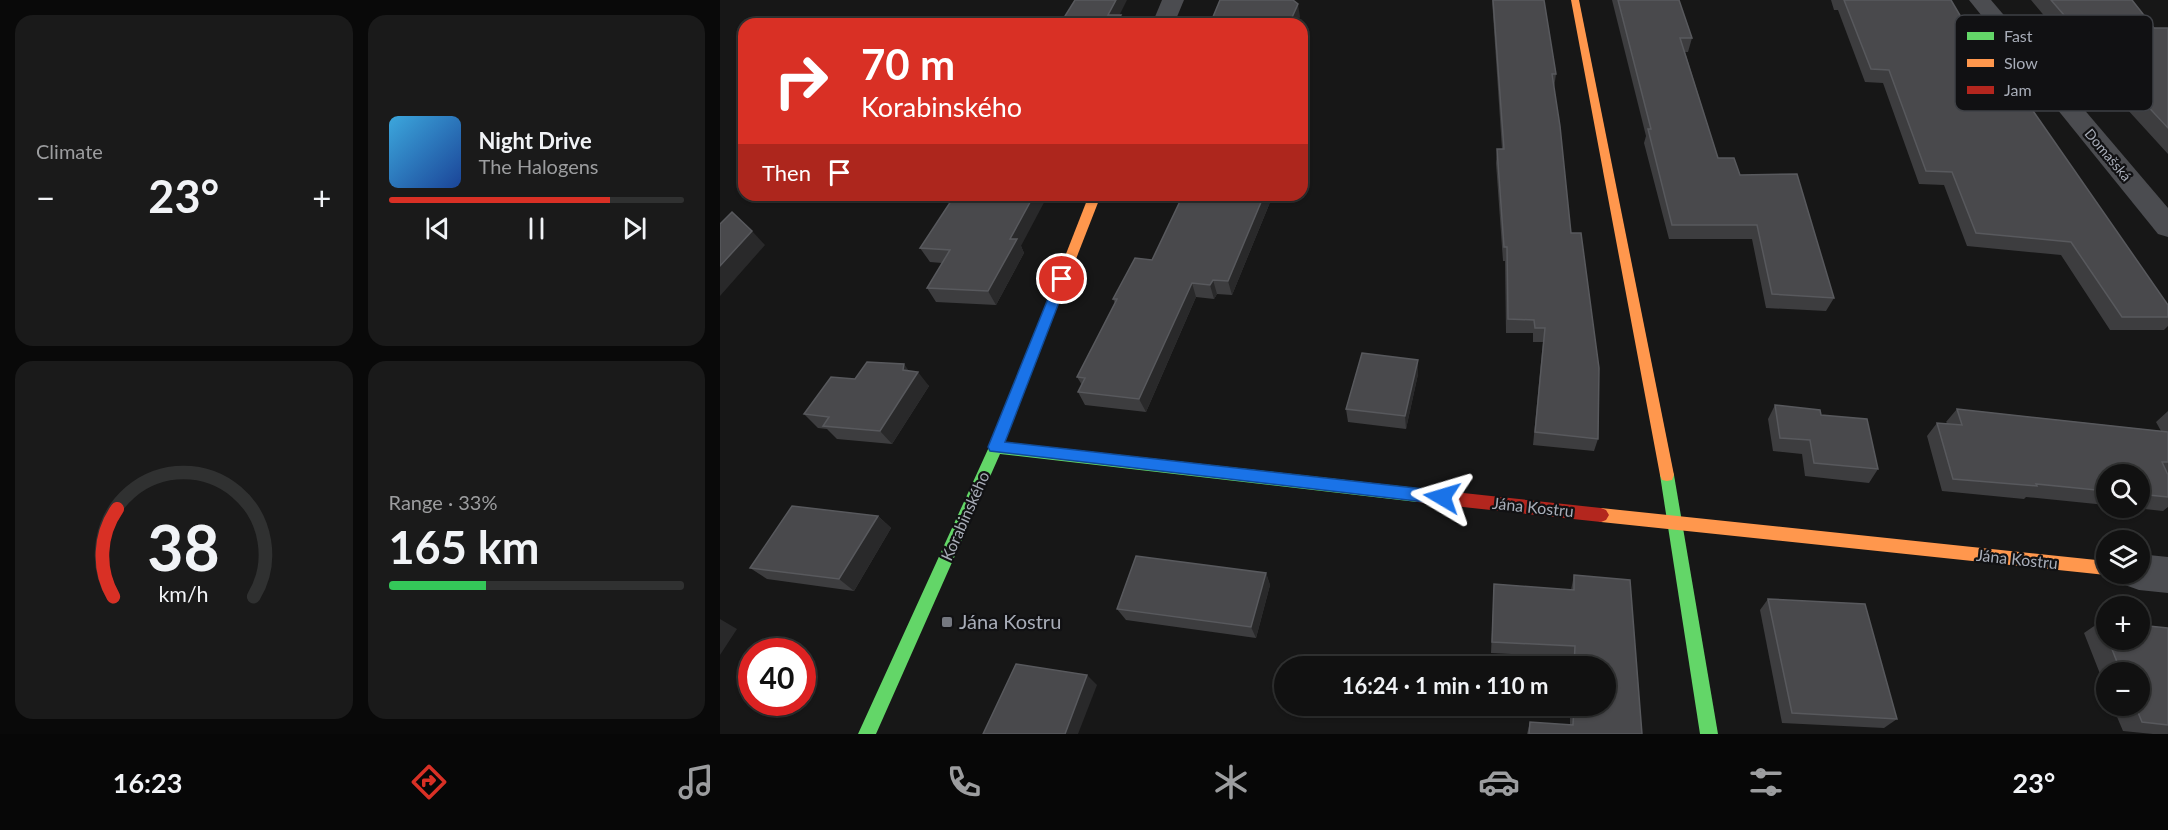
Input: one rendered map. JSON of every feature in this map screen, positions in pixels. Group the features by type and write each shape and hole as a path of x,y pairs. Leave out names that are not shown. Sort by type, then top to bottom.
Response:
{"street":[{"path":"1166,18 1173,0"},
{"path":"1575,0 1677,524 1709,734"},
{"name":"Domašská","path":"1980,0 1992,15"},
{"name":"Domašská","path":"2072,111 2168,227"},
{"name":"Korabinského","path":"867,734 996,447 1093,201"},
{"name":"Jána Kostru","path":"996,447 1677,524 2096,567"},
{"path":"2150,573 2168,575"}],"building":[{"path":"1075,0 1116,0 1108,15 1121,15 1119,18 1064,18"},
{"path":"1220,0 1293,0 1298,4 1292,18 1212,18"},
{"path":"1493,0 1544,0 1556,74 1552,74 1571,233 1581,233 1599,368 1598,439 1535,432 1545,328 1535,328 1534,320 1508,319 1507,247 1504,247 1497,149 1504,149"},
{"path":"1618,0 1679,0 1692,38 1680,38 1718,158 1734,158 1740,175 1797,174 1834,298 1772,294 1757,225 1672,225 1648,129 1651,129"},
{"path":"1844,0 1951,0 1960,15 1955,15 1955,111 2033,111 2168,305 2168,317 2122,317 2071,242 1976,233 1952,172 1926,171 1889,70 1871,69"},
{"path":"2051,0 2132,0 2144,15 2064,15"},
{"path":"2153,27 2168,28 2168,128 2152,111"},
{"path":"951,201 1031,201 1010,239 1017,239 988,291 927,288 950,250 920,248"},
{"path":"1180,201 1261,201 1228,281 1213,280 1210,285 1192,283 1139,399 1078,392 1085,378 1077,377 1117,299 1113,299 1135,258 1152,260"},
{"path":"732,212 752,231 720,266 720,224"},
{"path":"1362,353 1418,360 1405,416 1346,409"},
{"path":"867,362 904,364 903,370 918,372 880,431 823,426 829,417 804,414 831,377 855,379"},
{"path":"1775,405 1820,410 1821,415 1867,419 1878,469 1814,463 1810,440 1780,438"},
{"path":"1957,409 2168,432 2168,462 2162,462 2168,475 2168,497 2150,495 2150,464 2096,464 2096,490 1953,479 1937,423 1962,425"},
{"path":"792,506 878,516 839,579 750,568"},
{"path":"1136,556 1266,573 1251,627 1117,609"},
{"path":"1574,575 1630,580 1642,734 1529,734 1530,722 1573,725 1573,716 1616,716 1616,656 1574,656 1575,646 1492,642 1494,584 1574,590"},
{"path":"1768,599 1865,604 1897,719 1792,713"},
{"path":"2150,626 2168,628 2168,725 2142,722 2140,716 2150,716 2150,662 2117,662 2112,650 2150,650"},
{"path":"1016,664 1087,675 1065,734 983,734"}],"traffic: fast":[{"path":"867,734 996,447 1052,305"},
{"path":"996,447 1417,495"},
{"path":"1667,475 1709,734"}],"traffic: slow":[{"path":"1575,0 1667,475"},
{"path":"1052,305 1093,201"},
{"path":"1601,515 2096,567"}],"traffic: jam":[{"path":"1417,495 1601,515"}],"place":[{"name":"Jána Kostru","path":"947,622"}],"route":[{"path":"1062,279 996,447 1442,497"}]}
